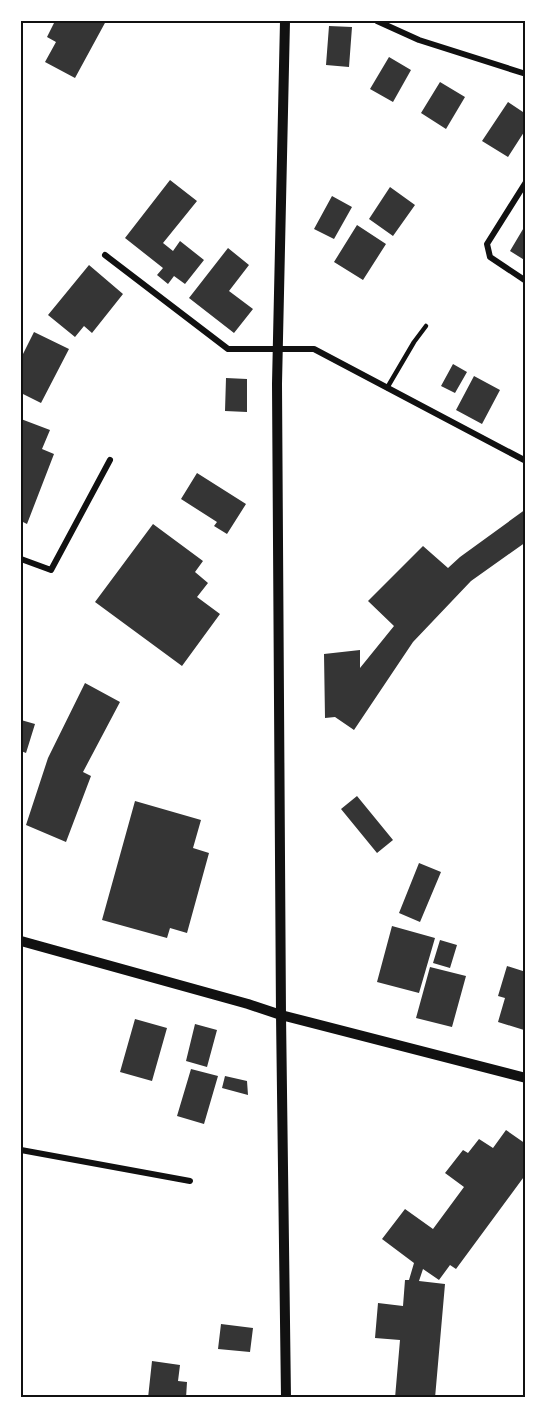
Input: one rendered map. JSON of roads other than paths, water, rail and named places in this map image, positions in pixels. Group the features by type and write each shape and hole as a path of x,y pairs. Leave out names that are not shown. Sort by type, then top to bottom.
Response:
{"street":[{"path":"285,21 278,348 281,1015 286,1398"},
{"path":"377,21 419,40 526,74"},
{"path":"526,182 487,244 490,257 526,281"},
{"path":"105,255 228,349 314,349 526,461"},
{"path":"21,559 51,570 110,460"},
{"path":"21,941 281,1015 526,1078"},
{"path":"21,1150 190,1181"}],"lane":[{"path":"387,388 426,326"}]}
